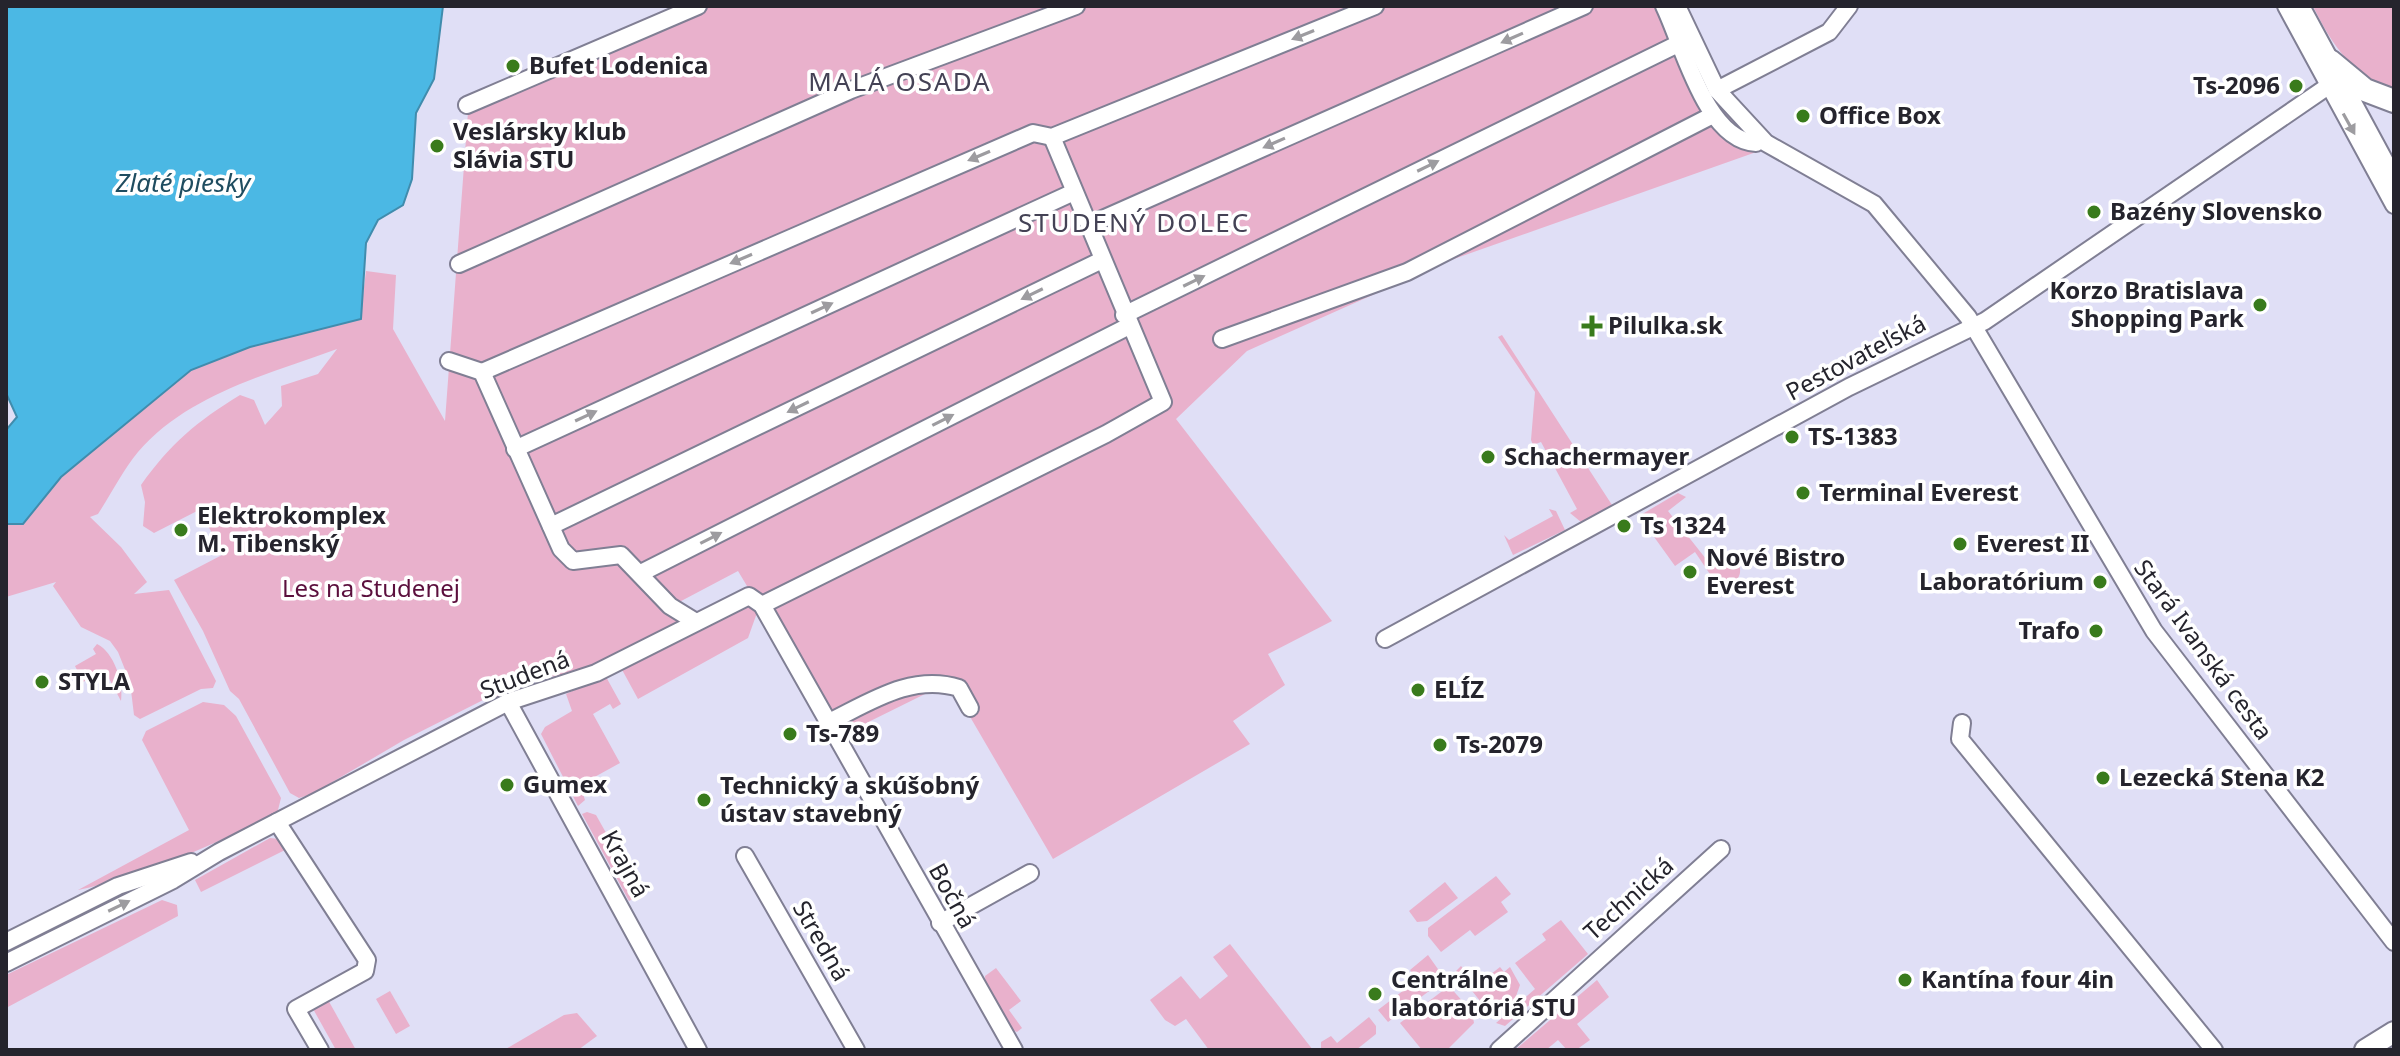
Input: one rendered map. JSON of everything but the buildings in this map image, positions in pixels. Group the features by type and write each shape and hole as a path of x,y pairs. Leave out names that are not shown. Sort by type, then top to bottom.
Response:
{"highway":[{"path":"2333,75 2394,101"}],"main road":[{"path":"2365,1050 2394,1032"}],"street":[{"path":"467,105 698,6"},
{"path":"459,264 851,90 1076,6"},
{"path":"449,361 482,372 1033,133 1052,137 1375,6"},
{"path":"1089,225 1584,6"},
{"path":"1664,6 1682,42 1711,116 1743,143 1756,143"},
{"name":"Stará Ivanská cesta","path":"1677,6 1717,90 1769,146 1874,204 1975,326 2154,631 2394,942"},
{"path":"1717,90 1829,32 1849,6"},
{"path":"2286,6 2333,75 2394,178"},
{"path":"2301,6 2394,205"},
{"path":"641,573 1127,321 1682,42"},
{"name":"Pestovateľská","path":"1385,639 1849,387 1975,326 2333,75"},
{"path":"1222,339 1407,272 1711,116"},
{"path":"1052,137 1127,321"},
{"path":"515,449 1074,192"},
{"path":"551,526 1102,260"},
{"name":"Studená","path":"6,963 173,880 219,852 508,702 546,693 596,673 696,622 756,600 1106,434 1163,402 1127,321"},
{"path":"482,372 561,549 573,561 621,555 670,606 696,622"},
{"name":"Bočná","path":"756,600 829,722 1014,1050"},
{"path":"829,722 920,682 941,682 959,688 970,708"},
{"name":"Krajná","path":"508,702 698,1050"},
{"path":"1962,723 1960,739 2214,1050"},
{"path":"277,822 367,960 365,971 296,1009 320,1050"},
{"name":"Technická","path":"1499,1050 1721,849"},
{"name":"Studená","path":"6,942 118,886 219,852"},
{"name":"Stredná","path":"745,856 856,1050"},
{"path":"940,923 1030,873"}],"green space":[{"name":"Les na Studenej","path":"685,6 1672,6 1719,104 1762,150 1451,260 1247,351 1176,419 1332,621 1268,654 1285,685 1233,721 1250,744 1053,859 955,691 927,693 830,741 758,610 748,638 638,699 620,666 750,591 738,571 666,609 684,624 559,682 546,670 499,701 495,694 404,740 312,794 299,798 290,793 239,699 230,691 203,631 174,580 224,554 199,510 154,533 143,526 145,502 141,485 185,434 240,395 254,400 265,425 282,406 281,386 318,374 337,349 231,388 181,415 138,452 98,514 90,517 121,547 147,582 134,594 169,590 216,681 213,688 201,689 140,719 134,715 130,682 118,652 110,641 81,627 53,586 56,582 6,597 6,524 23,524 61,477 191,369 250,347 360,319 366,271 396,275 393,329 445,421 468,112"},
{"path":"2313,6 2394,6 2394,93 2367,78 2345,58"},
{"path":"1502,335 1612,505 1581,522 1570,513 1577,509 1541,442 1533,445 1535,392 1498,337"},
{"path":"1678,493 1686,497 1668,511 1710,564 1729,551 1739,564 1740,574 1721,595 1713,590 1718,586 1695,552 1675,566 1639,516"},
{"path":"1549,509 1556,511 1565,530 1513,555 1504,535 1509,540 1553,516"},
{"path":"97,644 108,654 116,669 121,701 105,671 83,682 75,666 96,654 93,649"},
{"path":"605,675 621,704 613,709 610,704 593,714 620,763 580,785 585,800 578,806 541,734 545,727 572,711 566,694"},
{"path":"203,702 224,705 236,716 281,798 277,814 154,868 78,890 189,830 142,740 146,731"},
{"path":"582,814 596,815 641,895 629,901"},
{"path":"270,838 279,839 287,849 201,892 195,880"},
{"path":"1496,876 1511,894 1501,902 1508,912 1475,936 1470,930 1441,952 1428,936 1428,928"},
{"path":"1445,882 1458,898 1427,921 1417,922 1409,911"},
{"path":"162,900 177,905 178,916 6,1008 6,975"},
{"path":"1561,920 1588,954 1505,1026 1496,1023 1535,989 1515,963 1546,940 1542,934"},
{"path":"1230,944 1313,1050 1209,1050 1186,1019 1175,1026 1165,1020 1150,1000 1181,976 1200,999 1228,976 1213,957"},
{"path":"1428,955 1445,979 1388,1022 1378,1010 1417,980 1410,970"},
{"path":"1461,966 1477,985 1500,967 1504,972 1510,967 1520,985 1515,999 1499,1010 1485,1007 1456,971"},
{"path":"996,968 1021,1001 1009,1010 1022,1028 1017,1032 997,1016 987,992 985,976"},
{"path":"1597,980 1609,997 1577,1024 1590,1040 1576,1050 1567,1050 1558,1040 1546,1050 1515,1050"},
{"path":"1449,986 1472,1012 1474,1023 1447,1050 1422,1050 1400,1023"},
{"path":"390,991 410,1026 396,1034 376,999"},
{"path":"327,998 356,1050 336,1050 312,1007"},
{"path":"577,1013 597,1036 578,1050 504,1050 564,1015"},
{"path":"1369,1017 1376,1026 1376,1034 1356,1050 1321,1050 1321,1042 1331,1036 1337,1043"}],"water":[{"name":"Zlaté piesky","path":"6,6 443,6 434,79 416,113 412,179 403,205 378,220 366,243 361,319 250,347 191,370 61,477 23,524 6,524 6,430 17,417 6,393"}],"place":[{"name":"Bufet Lodenica","path":"513,66"},
{"name":"Ts-2096","path":"2296,86"},
{"name":"Office Box","path":"1803,116"},
{"name":"Veslársky klub Slávia STU","path":"437,146"},
{"name":"Bazény Slovensko","path":"2094,212"},
{"name":"Korzo Bratislava Shopping Park","path":"2260,305"},
{"name":"Pilulka.sk","path":"1592,326"},
{"name":"TS-1383","path":"1792,437"},
{"name":"Schachermayer","path":"1488,457"},
{"name":"Terminal Everest","path":"1803,493"},
{"name":"Ts 1324","path":"1624,526"},
{"name":"Elektrokomplex M. Tibenský","path":"181,530"},
{"name":"Everest II","path":"1960,544"},
{"name":"Nové Bistro Everest","path":"1690,572"},
{"name":"Laboratórium","path":"2100,582"},
{"name":"Trafo","path":"2096,631"},
{"name":"STYLA","path":"42,682"},
{"name":"ELÍZ","path":"1418,690"},
{"name":"Ts-789","path":"790,734"},
{"name":"Ts-2079","path":"1440,745"},
{"name":"Lezecká Stena K2","path":"2103,778"},
{"name":"Gumex","path":"507,785"},
{"name":"Technický a skúšobný ústav stavebný","path":"704,800"},
{"name":"Kantína four 4in","path":"1905,980"},
{"name":"Centrálne laboratóriá STU","path":"1375,994"}],"district":[{"name":"MALÁ OSADA","path":"900,82"},
{"name":"STUDENÝ DOLEC","path":"1134,223"}]}
